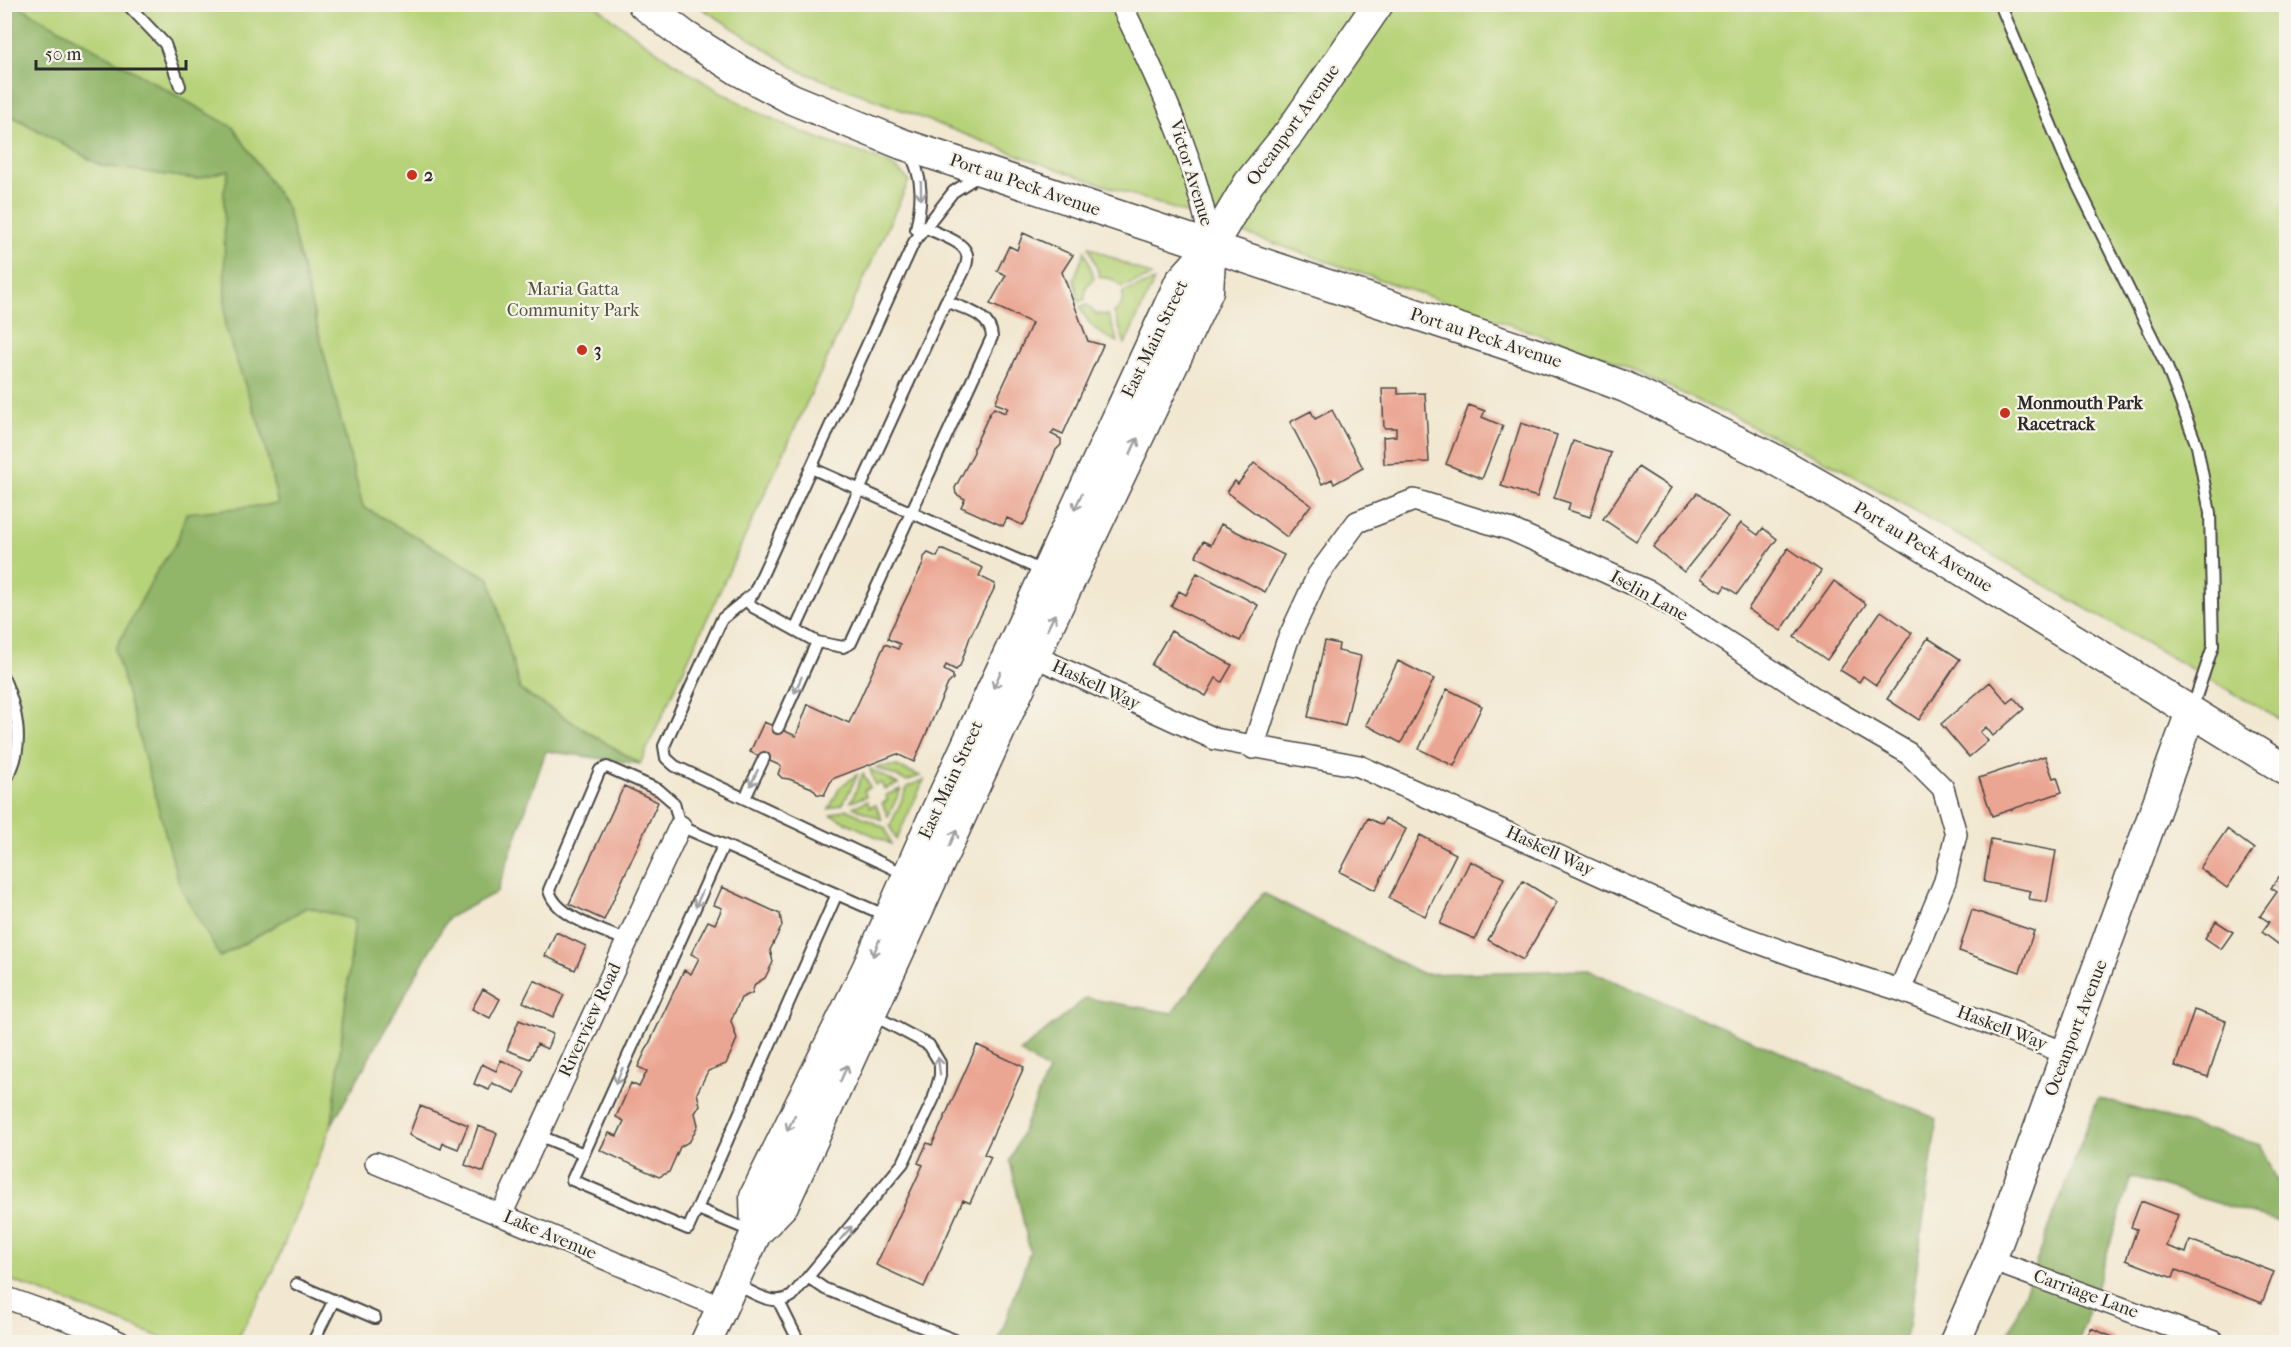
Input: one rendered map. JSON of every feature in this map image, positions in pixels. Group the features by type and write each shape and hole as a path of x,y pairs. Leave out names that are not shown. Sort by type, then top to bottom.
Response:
{"main road":[{"name":"Port au Peck Avenue","path":"643,4 685,36 740,71 792,99 902,144 1545,357 1625,387 1697,420 1770,457 1874,516 2286,770"},
{"name":"Oceanport Avenue","path":"1211,247 1249,183 1290,132 1378,4"},
{"name":"East Main Street","path":"706,1342 756,1233 783,1205 871,1014 901,921 907,875 1046,572 1180,282 1211,247"},
{"name":"East Main Street","path":"756,1233 755,1196 867,969 901,921 1034,656 1208,291 1211,247"},
{"name":"Oceanport Avenue","path":"1955,1342 1991,1260 2191,712"}],"street":[{"name":"Victor Avenue","path":"1106,4 1140,74 1148,84 1168,99"},
{"name":"Victor Avenue","path":"1121,4 1168,99 1200,197 1211,247"},
{"name":"Iselin Lane","path":"1253,748 1287,642 1318,575 1358,522 1414,500 1512,530 1650,592 1825,705 1908,753 1943,788 1956,834 1945,881 1900,990"},
{"name":"Haskell Way","path":"1034,656 1215,739 1253,748 1359,766 1718,928 1800,959 1900,990 2066,1053"},
{"name":"Riverview Road","path":"501,1215 680,826"},
{"name":"Lake Avenue","path":"376,1163 501,1215 729,1296"},
{"name":"Carriage Lane","path":"1991,1260 2200,1340"},
{"path":"4,1297 82,1325 119,1342"}],"lane":[{"path":"127,4 165,44 180,86"},
{"path":"2000,4 2070,170 2167,367 2197,446 2210,513 2213,645 2191,712"},
{"path":"902,144 910,153 920,177 921,226"},
{"path":"907,875 670,762 666,758 664,746 722,619 754,593 921,226 947,198 968,181 987,172"},
{"path":"947,198 938,214 937,223 943,234 950,238"},
{"path":"795,630 946,301 960,280 969,256 963,244 921,226"},
{"path":"746,600 753,607 817,642 843,647 851,643 992,337 990,326 983,317 946,301"},
{"path":"811,468 1046,572"},
{"path":"778,728 817,642"},
{"path":"4,679 17,714 18,734 16,757 4,782"},
{"path":"745,798 764,758"},
{"path":"627,941 561,910 552,901 549,890 600,770 607,767 659,789 674,803 680,826 836,896 901,921"},
{"path":"723,846 572,1180 688,1230 836,896"},
{"path":"729,1296 779,1302 792,1296 903,1163 933,1100 940,1076 936,1053 929,1045 871,1014"},
{"path":"538,1135 584,1154"},
{"path":"698,1209 756,1233"},
{"path":"809,1278 825,1289 960,1342"},
{"path":"296,1284 375,1318"},
{"path":"313,1342 334,1300"},
{"path":"779,1302 799,1342"}],"green space":[{"path":"5,4 17,5 234,128 287,208 363,507 490,579 520,690 640,764 546,751 497,892 448,918 332,1124 355,920 307,907 220,957 180,887 115,650 156,573 177,542 186,513 278,504 262,433 225,328 224,192 229,170 196,179 102,166 5,112"},
{"name":"Maria Gatta Community Park","path":"17,5 595,5 677,65 735,100 796,130 883,161 902,173 909,181 640,764 520,690 490,579 363,507 287,208 234,128"},
{"name":"Monmouth Park Racetrack","path":"697,5 2286,5 2286,723 1840,468 1608,358 1034,161 800,71"},
{"path":"5,112 102,166 196,179 229,169 224,192 262,433 278,504 186,514 177,542 156,573 115,650 221,957 307,907 355,920 332,1124 273,1272 236,1342 173,1342 5,1278"},
{"path":"1089,247 1152,276 1122,287 1112,279 1100,277"},
{"path":"1085,251 1094,278 1086,287 1085,299 1079,302 1074,279"},
{"path":"1154,281 1125,344 1114,313 1122,304 1123,292"},
{"path":"1087,305 1096,314 1108,315 1118,342 1100,333 1091,325 1080,307"},
{"path":"897,766 920,776 906,781 875,767"},
{"path":"870,769 898,784 884,789 881,783 875,785"},
{"path":"863,773 870,787 864,790 866,796 851,802"},
{"path":"858,774 843,804 829,809 840,787"},
{"path":"924,780 896,840 890,826 908,786"},
{"path":"901,789 888,817 882,803 887,801 886,795"},
{"path":"867,801 870,807 876,805 882,820 853,807"},
{"path":"846,809 885,828 891,844 831,815"},
{"path":"1263,893 1423,974 1588,970 1937,1119 1909,1326 1902,1342 1140,1342 1138,1338 1133,1342 998,1342 1030,1252 1010,1161 1048,1071 1020,1052 1086,998 1172,1013"},
{"path":"2098,1098 2261,1145 2286,1200 2286,1224 2131,1177 2079,1342 2006,1342"}],"building":[{"path":"1023,233 1073,255 1062,272 1088,341 1103,345 1063,434 1054,430 1051,434 1061,439 1061,445 1056,450 1026,521 1022,525 1007,518 1003,526 961,507 965,499 956,494 955,488 974,452 974,447 990,413 994,408 1005,413 1008,408 995,403 1032,323 990,304 1006,275 997,271 1009,246 1017,250"},
{"path":"1382,388 1398,388 1398,394 1425,393 1429,462 1384,464 1383,437 1396,436 1396,428 1384,428"},
{"path":"1469,405 1485,411 1482,417 1503,426 1482,479 1446,464"},
{"path":"1332,410 1363,468 1334,484 1332,479 1322,484 1290,422 1311,411 1315,419"},
{"path":"1521,423 1557,435 1537,497 1501,486"},
{"path":"1573,441 1611,453 1590,517 1568,510 1570,503 1554,498"},
{"path":"1254,463 1311,505 1287,537 1227,492 1235,481 1238,484"},
{"path":"1638,467 1671,488 1636,541 1603,519"},
{"path":"1697,493 1728,517 1684,572 1653,547"},
{"path":"1741,523 1758,535 1763,528 1777,539 1737,594 1725,586 1721,592 1701,578"},
{"path":"1221,524 1284,555 1265,592 1196,556 1203,541 1211,545"},
{"path":"1788,548 1821,571 1781,631 1748,609"},
{"path":"941,549 983,568 979,576 995,584 970,637 960,666 956,670 946,665 944,670 953,675 953,679 948,684 914,762 897,754 832,779 824,795 817,794 812,788 782,778 778,774 781,766 750,752 764,722 796,736 808,704 849,723 885,644 898,649 900,644 888,639 889,633 923,564 924,557 928,553 937,557"},
{"path":"1197,573 1258,605 1240,641 1171,606 1179,591 1186,595"},
{"path":"1834,581 1866,604 1827,660 1794,637"},
{"path":"1881,611 1912,633 1876,685 1863,676 1859,682 1840,670"},
{"path":"1171,631 1232,665 1222,682 1216,678 1206,696 1151,665"},
{"path":"1928,638 1960,659 1919,720 1887,699"},
{"path":"1325,641 1339,644 1338,651 1361,656 1345,726 1308,717"},
{"path":"1398,661 1434,679 1401,743 1366,725"},
{"path":"1990,682 2008,703 2014,698 2024,709 1993,736 1986,727 1980,732 1988,741 1969,757 1941,724"},
{"path":"1447,689 1482,706 1454,766 1419,749"},
{"path":"2045,756 2053,778 2057,777 2062,792 1992,816 1979,778"},
{"path":"624,786 658,802 604,920 569,904"},
{"path":"1368,818 1382,825 1385,818 1406,829 1375,890 1340,872"},
{"path":"2227,829 2254,849 2227,888 2200,868"},
{"path":"1420,835 1456,854 1425,916 1389,898"},
{"path":"1991,839 2056,851 2047,902 2029,899 2031,891 1984,882"},
{"path":"1470,861 1504,878 1475,939 1440,924"},
{"path":"2286,867 2285,949 2262,932 2269,922 2260,916 2277,892 2271,888"},
{"path":"1523,881 1557,902 1523,960 1488,940"},
{"path":"722,887 780,914 782,926 770,950 773,962 765,978 755,984 752,993 741,998 731,1021 737,1039 726,1064 708,1071 697,1093 700,1105 695,1113 698,1125 690,1141 680,1147 669,1172 659,1177 600,1150 609,1133 617,1136 624,1121 616,1117 631,1083 639,1087 647,1071 638,1067 684,970 691,974 699,958 691,954 708,921 715,924 722,908 714,905"},
{"path":"1972,910 2034,931 2020,972 1959,951"},
{"path":"2216,921 2233,932 2221,949 2205,938"},
{"path":"556,932 586,946 575,970 545,956"},
{"path":"534,980 564,995 553,1017 523,1002"},
{"path":"483,989 500,999 490,1018 472,1009"},
{"path":"2194,1010 2226,1021 2208,1077 2175,1066"},
{"path":"519,1020 553,1034 547,1049 537,1044 530,1059 507,1050"},
{"path":"977,1045 1024,1067 984,1154 991,1157 970,1203 963,1200 924,1287 876,1265 923,1165 918,1163 927,1143 932,1145"},
{"path":"501,1060 525,1071 515,1093 492,1083 489,1090 474,1084 482,1064 496,1071"},
{"path":"420,1106 468,1125 458,1149 443,1143 441,1149 409,1135"},
{"path":"478,1126 497,1133 484,1172 465,1165"},
{"path":"2141,1201 2178,1215 2166,1246 2186,1253 2190,1240 2274,1272 2262,1303 2176,1270 2173,1278 2126,1260 2137,1229 2131,1227"},
{"path":"2091,1328 2115,1338 2113,1342 2085,1342"}],"place":[{"name":"2","path":"412,175"},
{"name":"3","path":"582,350"},
{"name":"Monmouth Park Racetrack","path":"2005,413"}]}
